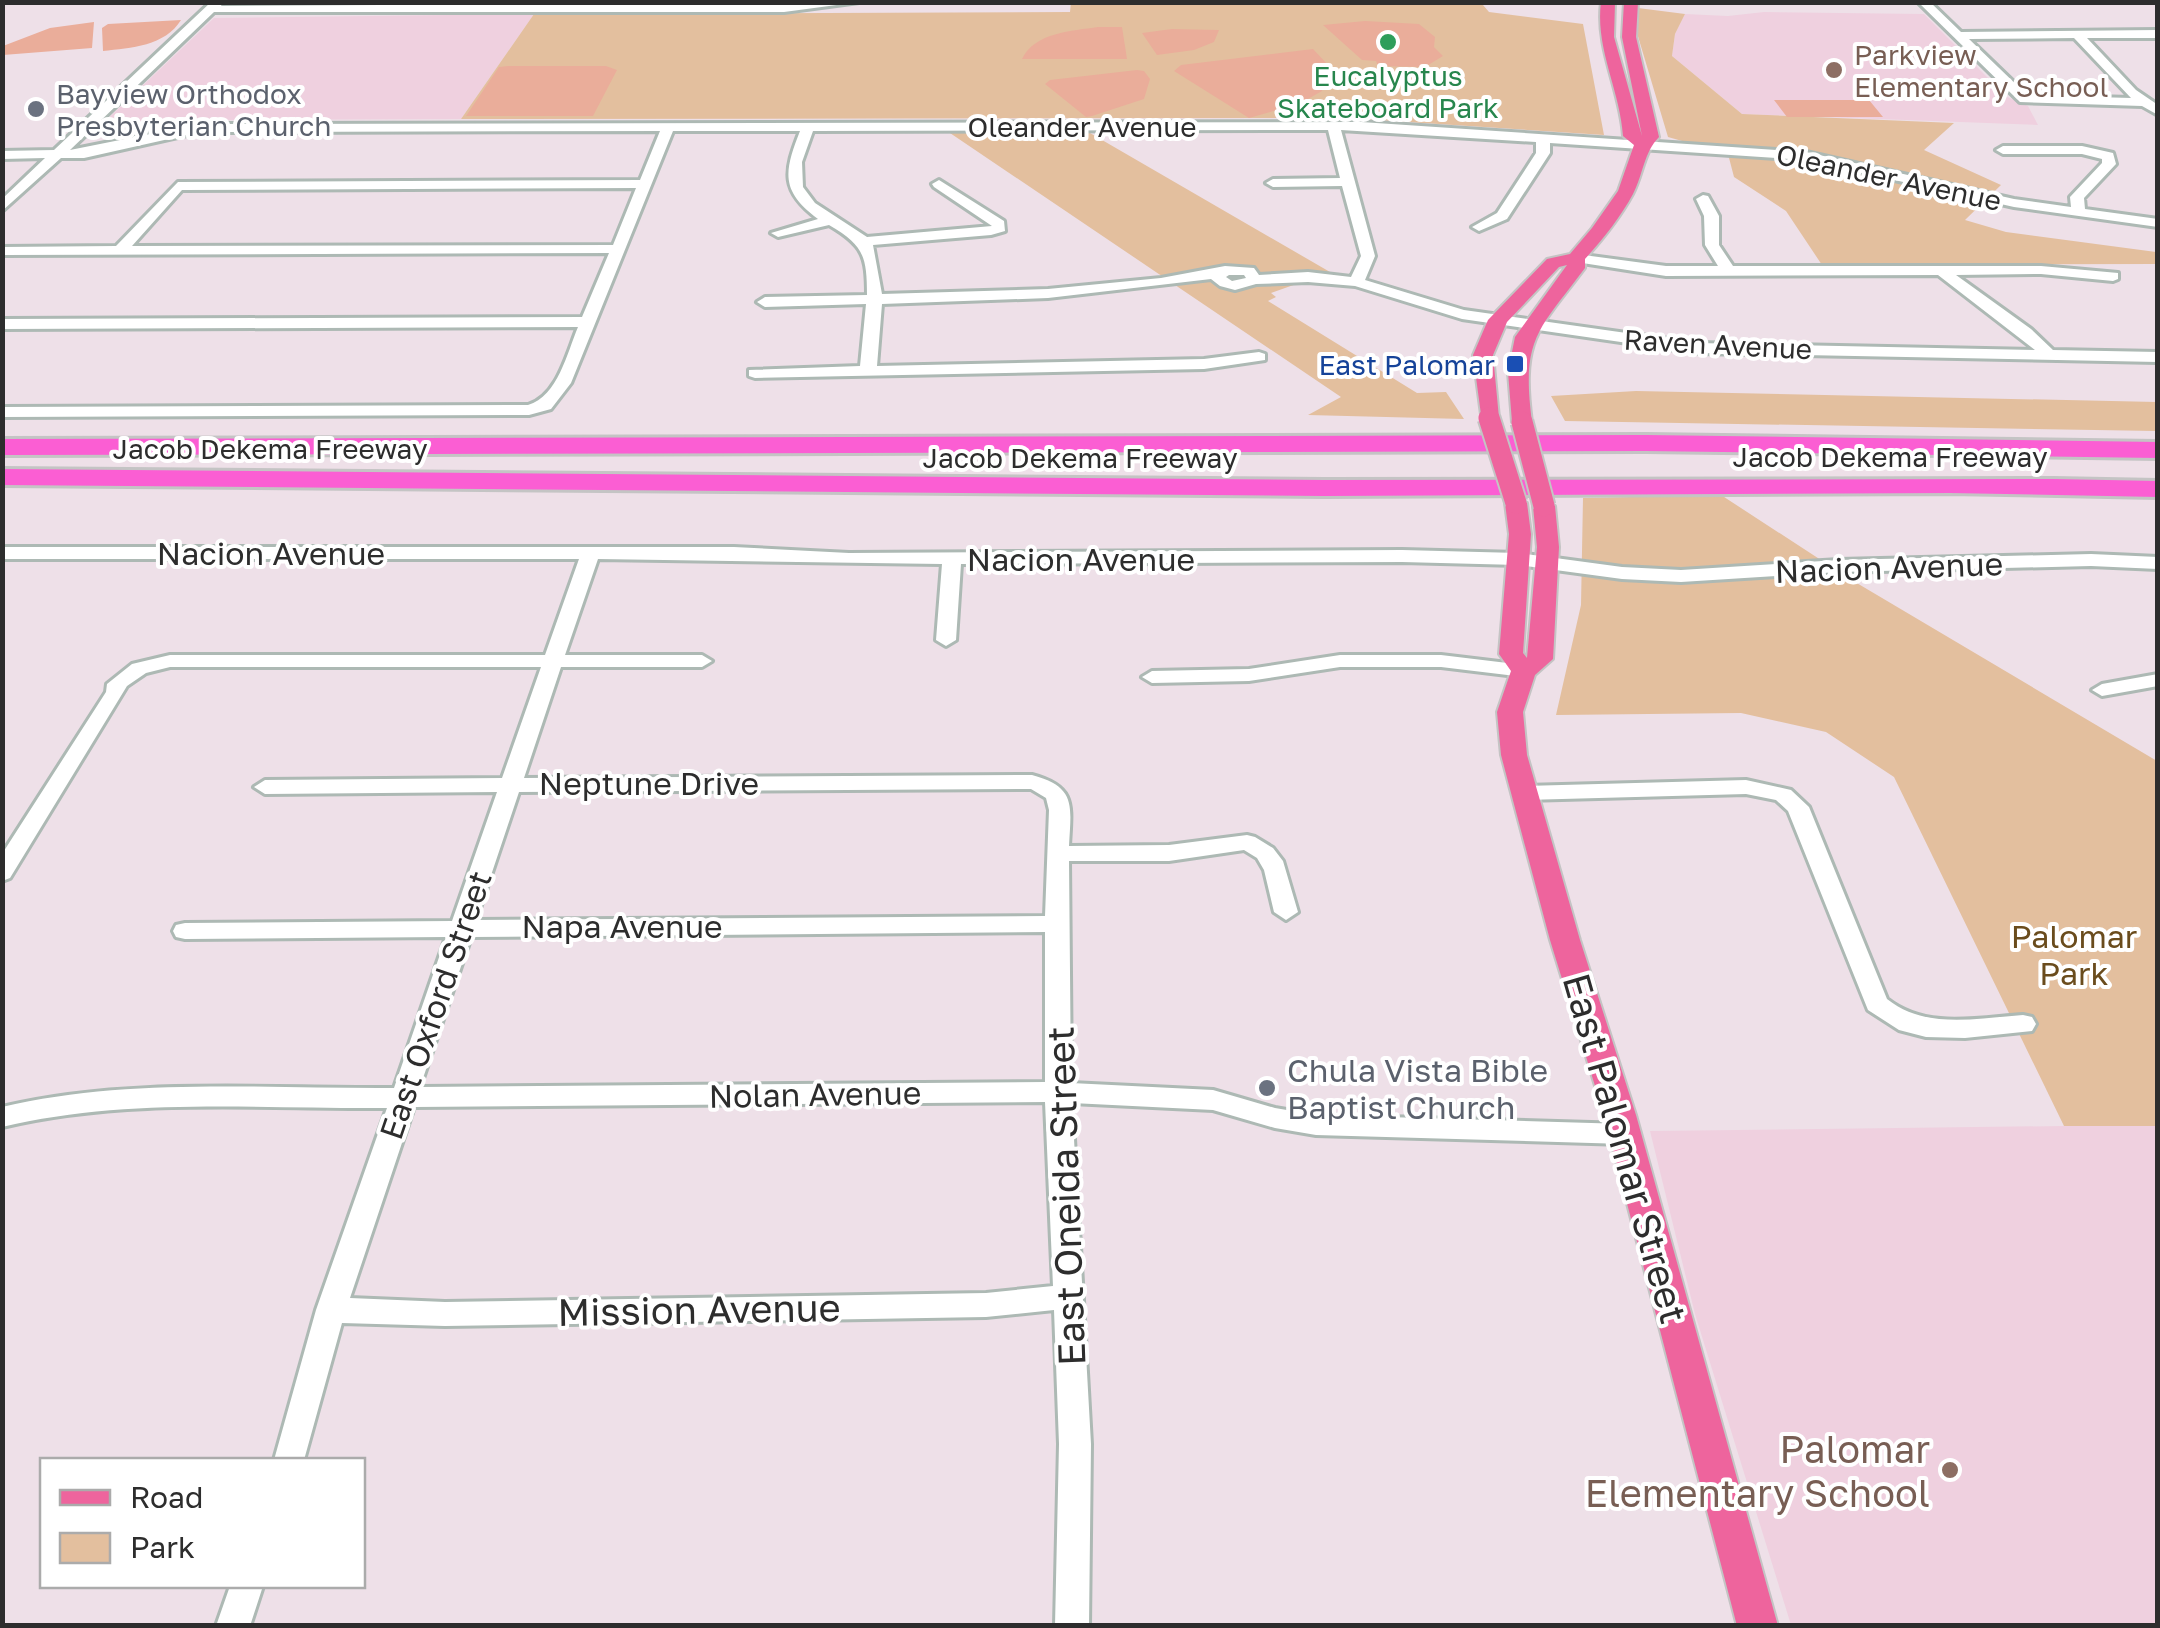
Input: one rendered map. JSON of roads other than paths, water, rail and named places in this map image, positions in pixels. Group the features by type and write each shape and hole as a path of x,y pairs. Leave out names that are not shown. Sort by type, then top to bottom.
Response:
{"highway":[{"name":"Jacob Dekema Freeway","path":"2,448 1666,443 2158,450"},
{"path":"2,448 1282,460 1480,466 1499,461 1534,462"},
{"path":"191,476 774,464 1282,460"},
{"name":"Jacob Dekema Freeway","path":"2,477 1514,490 1814,484 2158,489"}],"main road":[{"name":"East Palomar Street","path":"1631,2 1626,24 1628,49 1650,107 1651,137 1642,143 1631,188 1576,258 1576,268 1527,325 1515,364 1522,422 1544,506 1546,563 1540,660 1524,671 1510,712 1514,755 1524,793 1625,1134 1758,1626"},
{"path":"1607,9 1626,24"},
{"path":"1607,9 1607,42 1631,108 1631,136 1642,143"},
{"name":"East Palomar Street","path":"1524,671 1510,654 1518,559 1516,503 1499,461 1488,418 1483,355 1498,320 1553,263 1576,258"}],"street":[{"path":"2,207 214,6 784,9 854,2"},
{"path":"1923,2 1948,30 1961,36 2158,34"},
{"path":"2076,34 2143,102 2158,111"},
{"path":"1961,36 1962,42 2017,96 2035,102 2143,102"},
{"path":"2,412 529,410 545,405 588,322 668,126"},
{"path":"808,126 792,181 797,195 864,242 870,257 873,298 868,370"},
{"path":"1333,126 1368,256 1356,282"},
{"name":"Oleander Avenue","path":"2,155 106,150 160,134 200,128 1333,126 1806,156 2014,203 2158,223"},
{"path":"1479,228 1502,216 1543,153 1543,137"},
{"path":"2003,150 2082,150 2108,156 2109,164 2077,197 2078,214"},
{"path":"1273,183 1346,182"},
{"path":"120,251 178,186 646,184"},
{"path":"864,242 917,234 982,234 1000,228 997,221 939,184"},
{"path":"1704,199 1711,208 1714,224 1712,244 1728,271"},
{"path":"778,233 830,220"},
{"path":"2,252 618,249"},
{"path":"1576,258 1640,269 2041,270 2113,276"},
{"name":"Raven Avenue","path":"873,298 1084,292 1220,278 1230,269 1251,276 1356,282 1450,311 1696,348 2158,357"},
{"path":"1944,271 1968,295 2026,329 2050,356"},
{"path":"765,302 873,298"},
{"path":"2,324 588,322"},
{"path":"755,373 1204,364 1258,357"},
{"name":"Nacion Avenue","path":"2,553 1518,559 1682,576 1839,566 2091,560 2158,563"},
{"name":"East Oxford Street","path":"291,1458 331,1310 590,553"},
{"path":"946,640 952,559"},
{"path":"2,873 116,692 117,684 139,668 170,661 702,661"},
{"path":"1152,678 1248,675 1340,661 1441,661 1524,671"},
{"path":"2102,690 2158,680"},
{"name":"Neptune Drive","path":"266,787 514,782 1032,782"},
{"name":"East Oneida Street","path":"1032,782 1048,787 1057,796 1060,810 1058,1092 1075,1444 1072,1626"},
{"path":"1524,793 1746,787 1783,795 1798,807 1878,1004 1891,1019 1920,1028 2024,1024"},
{"path":"1057,854 1169,854 1246,842 1259,846 1272,858 1286,912"},
{"name":"Napa Avenue","path":"186,931 1058,924"},
{"name":"Nolan Avenue","path":"2,1117 61,1104 116,1100 1058,1092 1213,1100 1275,1118 1316,1124 1625,1134"},
{"name":"Mission Avenue","path":"331,1310 445,1314 986,1305 1066,1297"},
{"path":"233,1626 246,1588"}],"place":[{"name":"Eucalyptus Skateboard Park","path":"1388,42"},
{"name":"Parkview Elementary School","path":"1834,70"},
{"name":"Bayview Orthodox Presbyterian Church","path":"36,109"},
{"name":"East Palomar","path":"1515,364"},
{"name":"Chula Vista Bible Baptist Church","path":"1267,1088"},
{"name":"Palomar Elementary School","path":"1950,1470"}],"park label":[{"name":"Palomar Park","path":"2074,954"}]}
